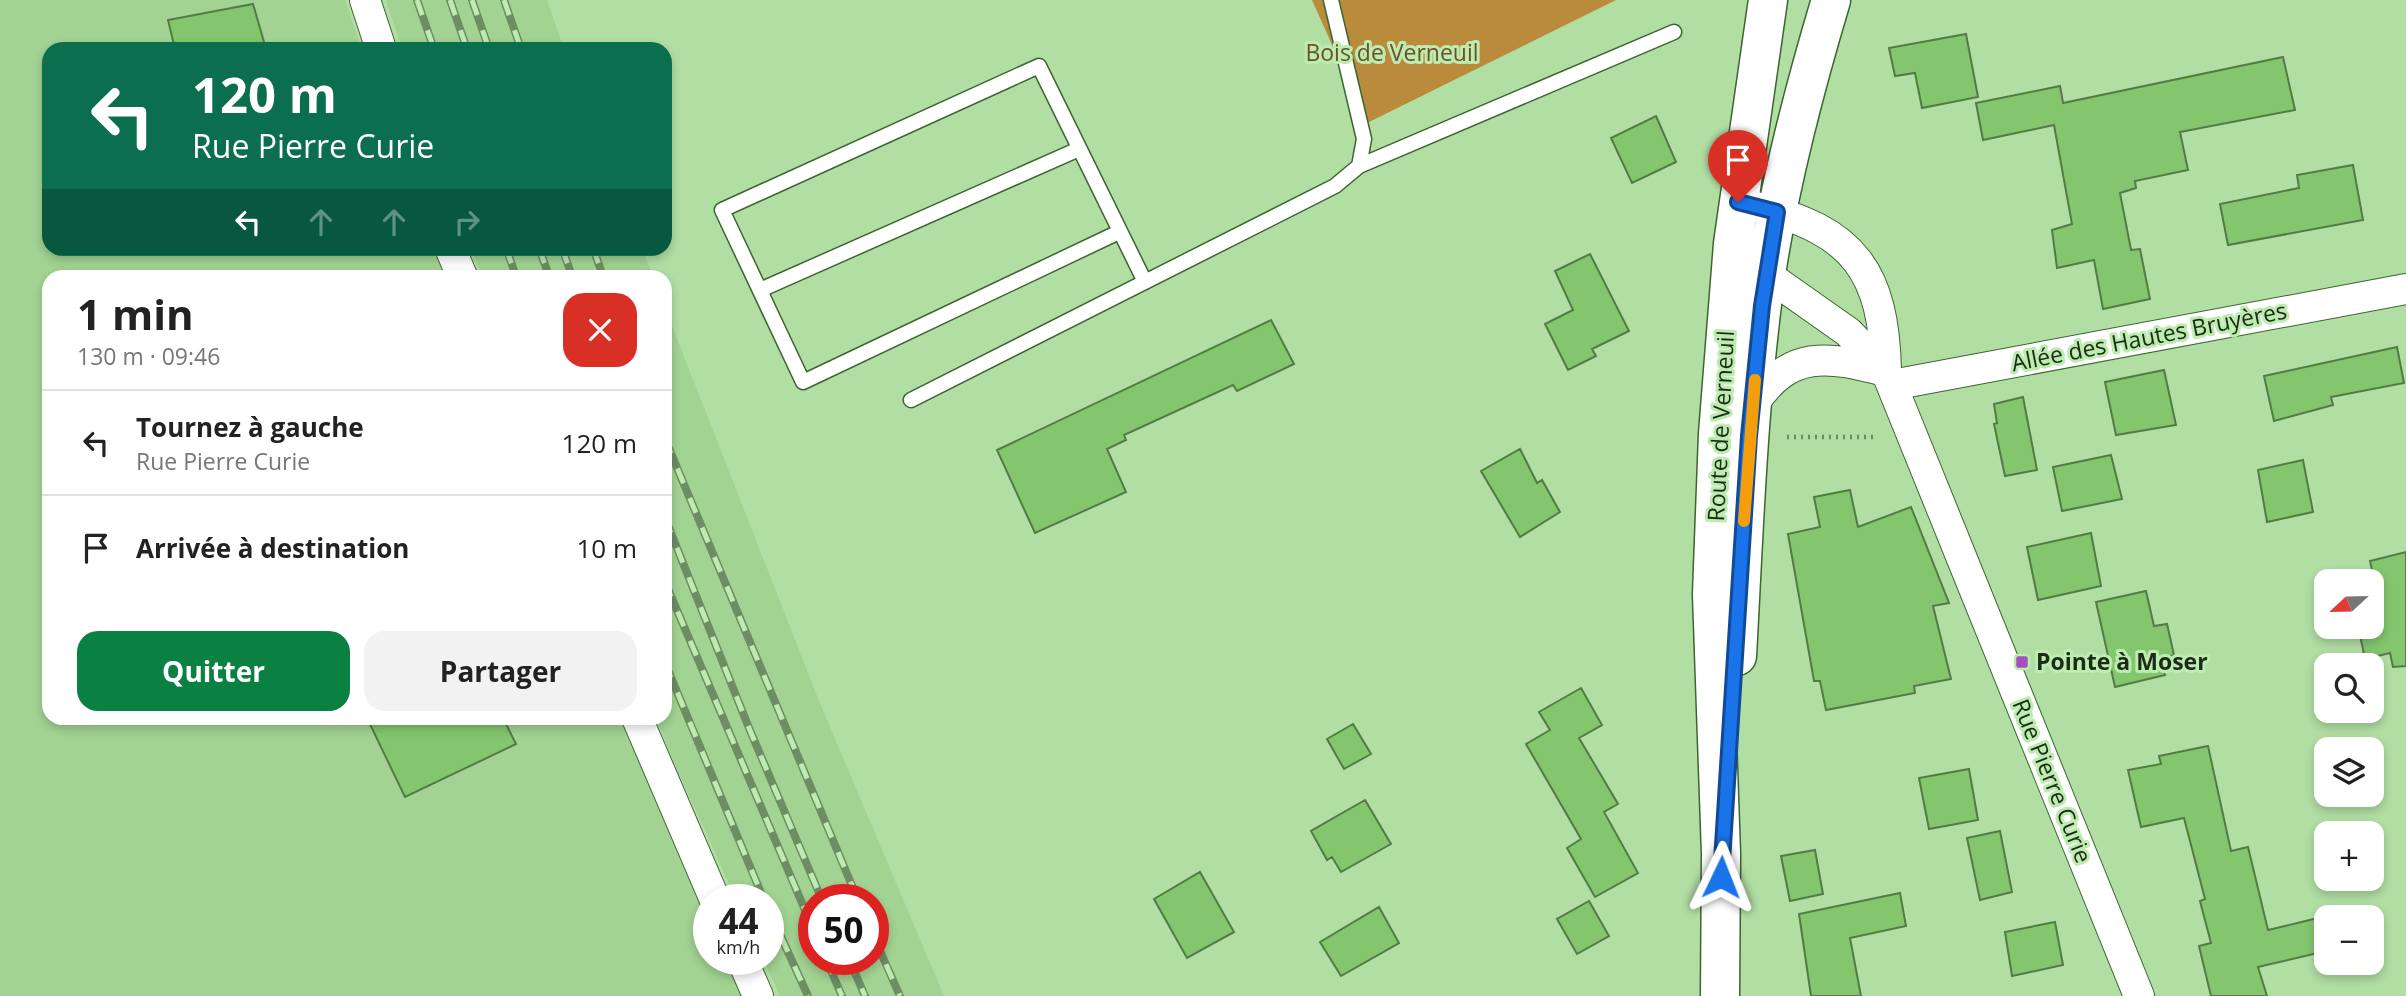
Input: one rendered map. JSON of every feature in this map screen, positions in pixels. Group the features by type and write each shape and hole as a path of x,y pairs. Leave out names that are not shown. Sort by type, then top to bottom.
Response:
{"main road":[{"name":"Route de Verneuil","path":"1720,996 1721,854 1713,594 1718,434 1738,202 1768,0"},
{"name":"Route de Verneuil","path":"1721,854 1753,405 1766,273 1791,144 1831,0"}],"street":[{"path":"365,0 380,42"},
{"name":"Rue Pierre Curie","path":"1738,202 1777,212 1843,243 1863,265 1878,300 1885,332 1889,378 2139,996"},
{"name":"Rue Pierre Curie","path":"1734,244 1766,273 1848,332 1889,378"},
{"name":"Allée des Hautes Bruyères","path":"1889,378 2406,289"},
{"path":"1753,405 1763,388 1791,366 1819,359 1846,361 1889,378"},
{"path":"640,725 708,884"},
{"path":"749,975 758,996"}],"lane":[{"path":"1331,0 1364,139 1359,166"},
{"path":"911,400 1335,186 1359,166 1674,32"},
{"path":"1119,232 803,382 722,210 1039,66 1144,282"},
{"path":"760,290 1079,149"}],"path":[{"path":"1775,438 1879,437"}],"shaded area":[{"path":"0,0 345,0 360,42 42,42 42,256 438,256 443,270 42,270 42,725 627,725 695,884 693,884 693,975 734,975 743,996 0,996"},
{"path":"386,0 547,0 562,42 400,42"},
{"path":"474,256 645,256 651,270 480,270"},
{"path":"672,326 819,701 944,996 780,996 770,975 784,975 784,884 729,884 659,725 672,725"}],"green space":[{"name":"Bois de Verneuil","path":"1312,0 1616,0 1367,123"}],"building":[{"path":"253,4 264,42 173,42 168,20"},
{"path":"1966,34 1978,97 1922,108 1915,73 1895,76 1889,48"},
{"path":"2283,57 2295,110 2180,132 2188,170 2135,181 2136,188 2120,193 2131,250 2140,249 2150,299 2103,309 2094,260 2057,268 2052,230 2072,224 2054,125 1983,140 1976,103 2060,86 2063,103"},
{"path":"1656,116 1676,162 1632,183 1611,138"},
{"path":"2353,165 2363,220 2228,245 2220,204 2299,188 2297,175"},
{"path":"1590,254 1629,331 1592,349 1596,356 1568,370 1545,324 1573,310 1555,271"},
{"path":"1271,320 1294,364 1237,391 1233,385 1124,435 1126,440 1107,449 1126,492 1035,533 997,450"},
{"path":"2397,347 2404,383 2331,397 2333,405 2274,421 2264,376"},
{"path":"2164,370 2176,425 2116,435 2105,382"},
{"path":"2023,397 2037,470 2005,476 1994,424 1997,423 1994,404"},
{"path":"1520,449 1537,483 1542,480 1560,512 1520,537 1481,471"},
{"path":"2111,455 2122,499 2062,511 2053,467"},
{"path":"2303,460 2313,512 2267,522 2258,470"},
{"path":"1850,490 1858,527 1911,507 1949,603 1933,606 1951,679 1914,686 1915,693 1826,710 1820,681 1814,681 1788,534 1820,527 1814,497"},
{"path":"2091,533 2101,586 2038,600 2027,547"},
{"path":"2406,552 2406,666 2393,667 2390,653 2364,653 2361,639 2384,639 2384,569 2372,569 2370,561"},
{"path":"2146,591 2154,626 2167,624 2174,655 2160,659 2165,675 2115,687 2096,602"},
{"path":"1581,688 1602,725 1579,738 1618,804 1604,812 1638,873 1595,897 1567,848 1581,839 1526,744 1550,730 1539,712"},
{"path":"1353,724 1371,754 1344,769 1327,739"},
{"path":"370,725 506,725 516,744 405,797"},
{"path":"2208,746 2231,851 2248,847 2268,930 2314,919 2314,954 2258,967 2267,996 2211,996 2199,946 2211,943 2200,901 2205,899 2184,818 2141,827 2128,770 2161,764 2159,756"},
{"path":"1969,769 1978,820 1929,829 1919,778"},
{"path":"1365,800 1391,844 1341,872 1332,857 1327,860 1311,831"},
{"path":"2000,831 2012,892 1980,900 1967,838"},
{"path":"1815,850 1823,894 1790,901 1781,856"},
{"path":"1200,872 1234,932 1187,958 1154,899"},
{"path":"1900,893 1906,926 1850,938 1861,996 1811,996 1799,914"},
{"path":"1589,901 1609,936 1577,954 1557,919"},
{"path":"1379,907 1399,943 1341,976 1320,942"},
{"path":"2055,922 2063,965 2012,976 2005,932"}],"railway":[{"path":"417,0 432,42"},
{"path":"450,0 465,42"},
{"path":"472,0 487,42"},
{"path":"504,0 519,42"},
{"path":"509,256 514,270"},
{"path":"542,256 547,270"},
{"path":"565,256 570,270"},
{"path":"596,256 601,270"},
{"path":"672,456 851,884"},
{"path":"672,536 815,884"},
{"path":"672,598 798,894"},
{"path":"672,680 757,884"},
{"path":"784,943 808,996"},
{"path":"889,971 900,996"},
{"path":"833,975 842,996"},
{"path":"856,975 865,996"}],"slow traffic":[{"path":"1744,521 1755,380"}],"place":[{"name":"Pointe à Moser","path":"2022,662"}],"route":[{"path":"1721,877 1749,436 1762,306 1777,212 1738,202"}]}
